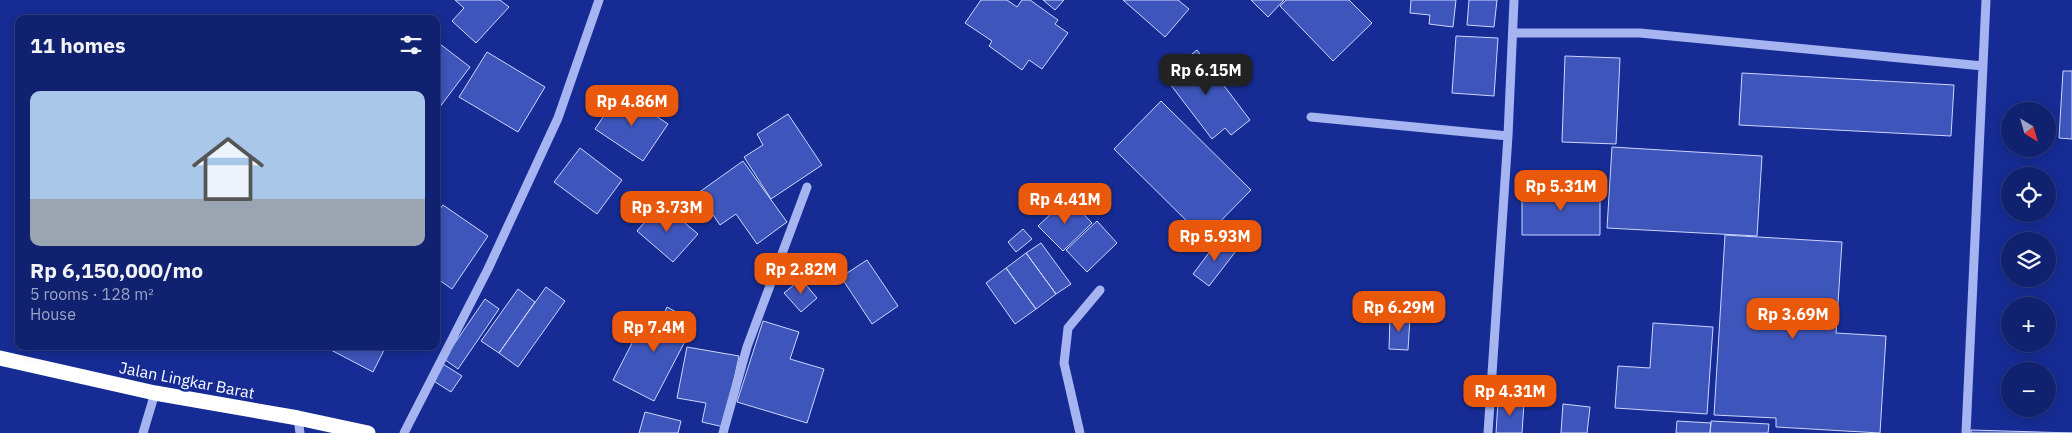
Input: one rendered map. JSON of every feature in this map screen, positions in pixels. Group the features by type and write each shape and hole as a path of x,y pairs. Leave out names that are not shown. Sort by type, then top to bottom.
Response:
{"highway":[{"name":"Jalan Lingkar Barat","path":"0,358 155,393 298,418 368,433"}],"street":[{"path":"404,433 488,269 558,118 599,0"},
{"path":"1488,433 1508,136 1514,0"},
{"path":"1966,433 1986,0"},
{"path":"1514,33 1640,33 1983,66"},
{"path":"1311,117 1508,136"},
{"path":"723,433 748,347 807,188"},
{"path":"1080,433 1064,362 1068,328 1100,290"},
{"path":"143,433 155,393"},
{"path":"298,418 300,433"}],"building":[{"path":"455,0 500,0 509,7 476,43 452,21 464,8"},
{"path":"981,0 1007,0 1017,7 1022,0 1030,0 1058,20 1055,24 1068,33 1042,69 1029,60 1022,70 989,46 992,41 965,23"},
{"path":"1043,0 1064,0 1055,10"},
{"path":"1123,0 1178,0 1189,9 1165,37"},
{"path":"1251,0 1284,0 1268,17"},
{"path":"1286,0 1349,0 1372,23 1333,61 1280,6"},
{"path":"1411,0 1456,0 1453,27 1429,24 1430,15 1410,13"},
{"path":"1469,0 1497,0 1494,27 1467,25"},
{"path":"1456,36 1498,38 1494,96 1452,93"},
{"path":"440,44 470,67 440,107"},
{"path":"1197,50 1250,120 1231,135 1225,128 1212,139 1164,76"},
{"path":"487,52 545,87 518,132 459,97"},
{"path":"1565,56 1620,58 1616,144 1562,142"},
{"path":"2063,71 2072,71 2072,139 2059,138"},
{"path":"1742,73 1954,85 1951,136 1739,125"},
{"path":"620,92 668,124 643,161 595,129"},
{"path":"1161,101 1251,190 1204,238 1114,149"},
{"path":"788,114 822,165 771,199 744,157 763,145 757,134"},
{"path":"1612,147 1762,156 1757,236 1607,228"},
{"path":"580,148 622,180 597,214 554,182"},
{"path":"743,161 787,222 757,244 736,214 720,225 698,193"},
{"path":"1522,189 1600,189 1600,235 1522,235"},
{"path":"1068,198 1092,223 1063,251 1038,226"},
{"path":"661,203 698,234 673,262 637,231"},
{"path":"443,205 488,236 452,289 440,281 440,209"},
{"path":"1097,221 1117,243 1087,272 1066,250"},
{"path":"1023,229 1032,239 1016,252 1008,242"},
{"path":"1725,235 1842,242 1836,333 1886,336 1880,433 1776,427 1776,418 1714,415"},
{"path":"1220,238 1236,251 1209,286 1193,274"},
{"path":"1041,243 1071,284 1056,294 1026,253"},
{"path":"1026,253 1056,294 1036,309 1006,268"},
{"path":"867,260 898,306 872,324 841,277"},
{"path":"1006,268 1036,309 1015,324 986,283"},
{"path":"801,279 817,298 801,312 784,293"},
{"path":"546,287 565,301 518,367 499,353"},
{"path":"518,289 535,302 499,353 481,341"},
{"path":"1392,292 1418,295 1416,316 1390,313"},
{"path":"485,299 499,309 458,369 444,359"},
{"path":"667,307 695,322 654,401 613,380 647,314 661,320"},
{"path":"1390,316 1410,317 1408,350 1389,349"},
{"path":"763,321 799,332 790,359 824,369 807,423 737,402"},
{"path":"1653,323 1713,327 1707,414 1615,408 1618,366 1650,368"},
{"path":"687,347 739,356 724,427 702,422 706,403 677,398"},
{"path":"331,350 384,350 373,372"},
{"path":"443,364 462,376 451,392 432,380"},
{"path":"1498,401 1524,403 1522,433 1496,433"},
{"path":"1563,404 1590,407 1587,433 1561,433"},
{"path":"645,412 681,421 678,433 639,433"},
{"path":"1677,421 1711,423 1710,433 1676,433"},
{"path":"1711,421 1769,424 1768,433 1710,433"},
{"path":"1971,430 2072,433 1971,433"}]}
